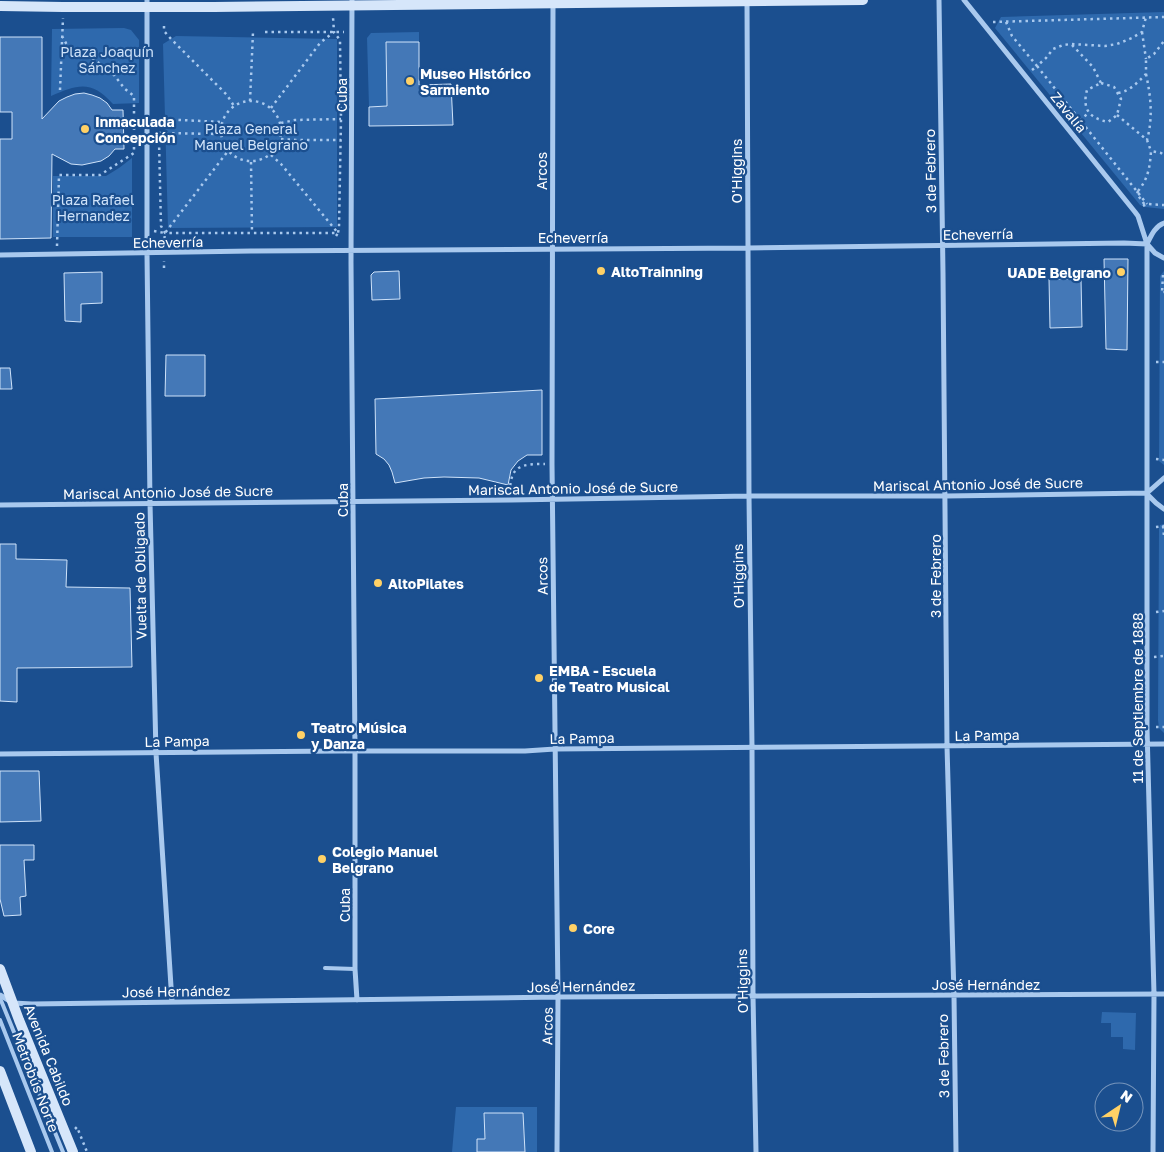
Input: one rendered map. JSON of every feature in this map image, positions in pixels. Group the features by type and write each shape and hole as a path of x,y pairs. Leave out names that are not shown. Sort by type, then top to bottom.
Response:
{"main road":[{"path":"0,6 64,7 148,3 333,6 352,3 862,0"},
{"name":"Avenida Cabildo","path":"0,969 73,1152"},
{"path":"0,1072 31,1152"}],"street":[{"name":"3 de Febrero","path":"939,0 946,496 947,746 956,1152"},
{"name":"Zavalía","path":"964,0 1135,212 1147,244"},
{"name":"O'Higgins","path":"747,1 749,496 756,1152"},
{"name":"Arcos","path":"553,2 552,500 558,997 557,1152"},
{"name":"Vuelta de Obligado","path":"148,3 147,254 156,753 172,1002"},
{"name":"Cuba","path":"352,3 351,251 357,1000"},
{"path":"1164,223 1157,227 1147,244 1155,253 1164,258"},
{"name":"Echeverría","path":"0,256 251,251 1147,244"},
{"name":"11 de Septiembre de 1888","path":"1147,244 1148,744 1154,994 1153,1152"},
{"path":"1164,478 1147,493 1164,509"},
{"name":"Mariscal Antonio José de Sucre","path":"0,504 1147,493"},
{"name":"La Pampa","path":"0,754 1164,744"},
{"name":"José Hernández","path":"13,1003 558,997 1164,994"},
{"path":"0,996 13,1003"}],"lane":[{"path":"325,968 356,969"},
{"name":"Metrobús Norte","path":"0,996 63,1152"},
{"name":"Metrobús Norte","path":"0,1020 52,1152"}],"path":[{"path":"333,6 334,32 340,40 341,119 339,234 334,239"},
{"path":"60,90 64,7"},
{"path":"1164,17 1006,22 1012,36 1138,191 1145,205 1164,205"},
{"path":"1146,18 1142,32 1151,107 1147,140"},
{"path":"164,26 164,31 227,95 234,106"},
{"path":"250,101 253,32"},
{"path":"266,32 334,32"},
{"path":"271,108 320,43 334,32"},
{"path":"1037,66 1053,49 1062,45 1105,46 1117,44 1142,32"},
{"path":"62,36 67,45 95,60 114,75 125,90 134,96"},
{"path":"1146,60 1154,54 1164,41"},
{"path":"1071,44 1093,67 1101,83"},
{"path":"1118,93 1132,88 1146,74"},
{"path":"1101,83 1114,87 1118,93 1121,99 1117,115 1108,122 1097,120 1089,113 1085,99 1087,90 1101,83"},
{"path":"250,101 262,103 271,108 280,123 282,131 277,148 271,155 261,160 250,162 235,157 228,151 221,134 222,122 234,106 250,101"},
{"path":"1077,122 1089,113"},
{"path":"1117,115 1147,140 1151,151 1150,167 1146,179 1138,191"},
{"path":"159,119 222,122"},
{"path":"280,123 295,120 341,119"},
{"path":"56,255 59,175 100,175 134,153 134,125"},
{"path":"159,134 221,134"},
{"path":"281,139 341,140"},
{"path":"159,141 160,226 165,233"},
{"path":"164,268 165,233 228,151"},
{"path":"1151,151 1164,155"},
{"path":"271,155 281,164 339,234"},
{"path":"250,162 252,233"},
{"path":"165,233 339,234"},
{"path":"1162,275 1162,293 1164,292"},
{"path":"511,500 511,482 518,468 526,464 552,464"},
{"path":"514,465 518,468"},
{"path":"1163,526 1164,536"},
{"path":"1157,612 1164,611"},
{"path":"1158,656 1164,656"},
{"path":"75,1128 77,1128 87,1152"}],"green space":[{"path":"1164,12 1164,209 1140,205 995,28 1001,17"},
{"name":"Plaza Joaquín Sánchez","path":"124,28 131,30 139,40 139,103 113,104 98,91 84,86 51,96 52,29"},
{"path":"419,32 419,42 386,42 387,106 369,107 367,38 371,33"},
{"name":"Plaza General Manuel Belgrano","path":"176,36 337,39 337,227 168,228 163,44"},
{"name":"Plaza Rafael Hernandez","path":"132,158 132,237 53,237 53,176 106,176"},
{"path":"1164,271 1164,465 1159,461 1160,276"},
{"path":"1164,524 1164,733 1159,728 1158,720 1159,529 1160,525"},
{"path":"1102,1012 1136,1013 1135,1050 1123,1049 1123,1037 1111,1037 1111,1023 1101,1023"},
{"path":"456,1107 537,1107 537,1152 525,1152 523,1113 485,1113 485,1139 477,1139 477,1152 452,1152"}],"building":[{"path":"0,37 42,37 42,119 59,101 75,94 84,93 100,98 112,110 123,110 124,149 115,149 101,161 82,165 71,164 52,154 51,238 0,239 0,139 12,139 12,112 0,112"},
{"path":"386,42 419,42 419,85 451,84 453,125 369,126 369,107 387,106"},
{"path":"1104,259 1128,259 1127,350 1106,349"},
{"path":"399,271 400,299 372,300 371,275 374,272"},
{"path":"102,272 102,303 81,304 81,322 65,321 64,273"},
{"path":"1049,279 1081,279 1082,327 1050,328"},
{"path":"166,355 205,355 205,396 165,396"},
{"path":"0,368 10,368 12,389 0,389"},
{"path":"542,390 542,455 527,455 518,461 511,470 508,485 479,478 444,477 395,483 389,465 376,454 375,399"},
{"path":"0,544 16,544 16,559 67,560 66,587 130,588 132,667 17,668 17,702 0,701"},
{"path":"0,771 39,771 41,821 0,822"},
{"path":"0,845 34,845 34,860 24,860 26,896 20,897 21,915 4,916 0,899"},
{"path":"484,1113 523,1113 525,1152 477,1152 477,1139 485,1139"}],"place":[{"name":"Museo Histórico Sarmiento","path":"410,81"},
{"name":"Inmaculada Concepción","path":"85,129"},
{"name":"AltoTrainning","path":"601,271"},
{"name":"UADE Belgrano","path":"1121,272"},
{"name":"AltoPilates","path":"378,583"},
{"name":"EMBA - Escuela de Teatro Musical","path":"539,678"},
{"name":"Teatro Música y Danza","path":"301,735"},
{"name":"Colegio Manuel Belgrano","path":"322,859"},
{"name":"Core","path":"573,928"}]}
